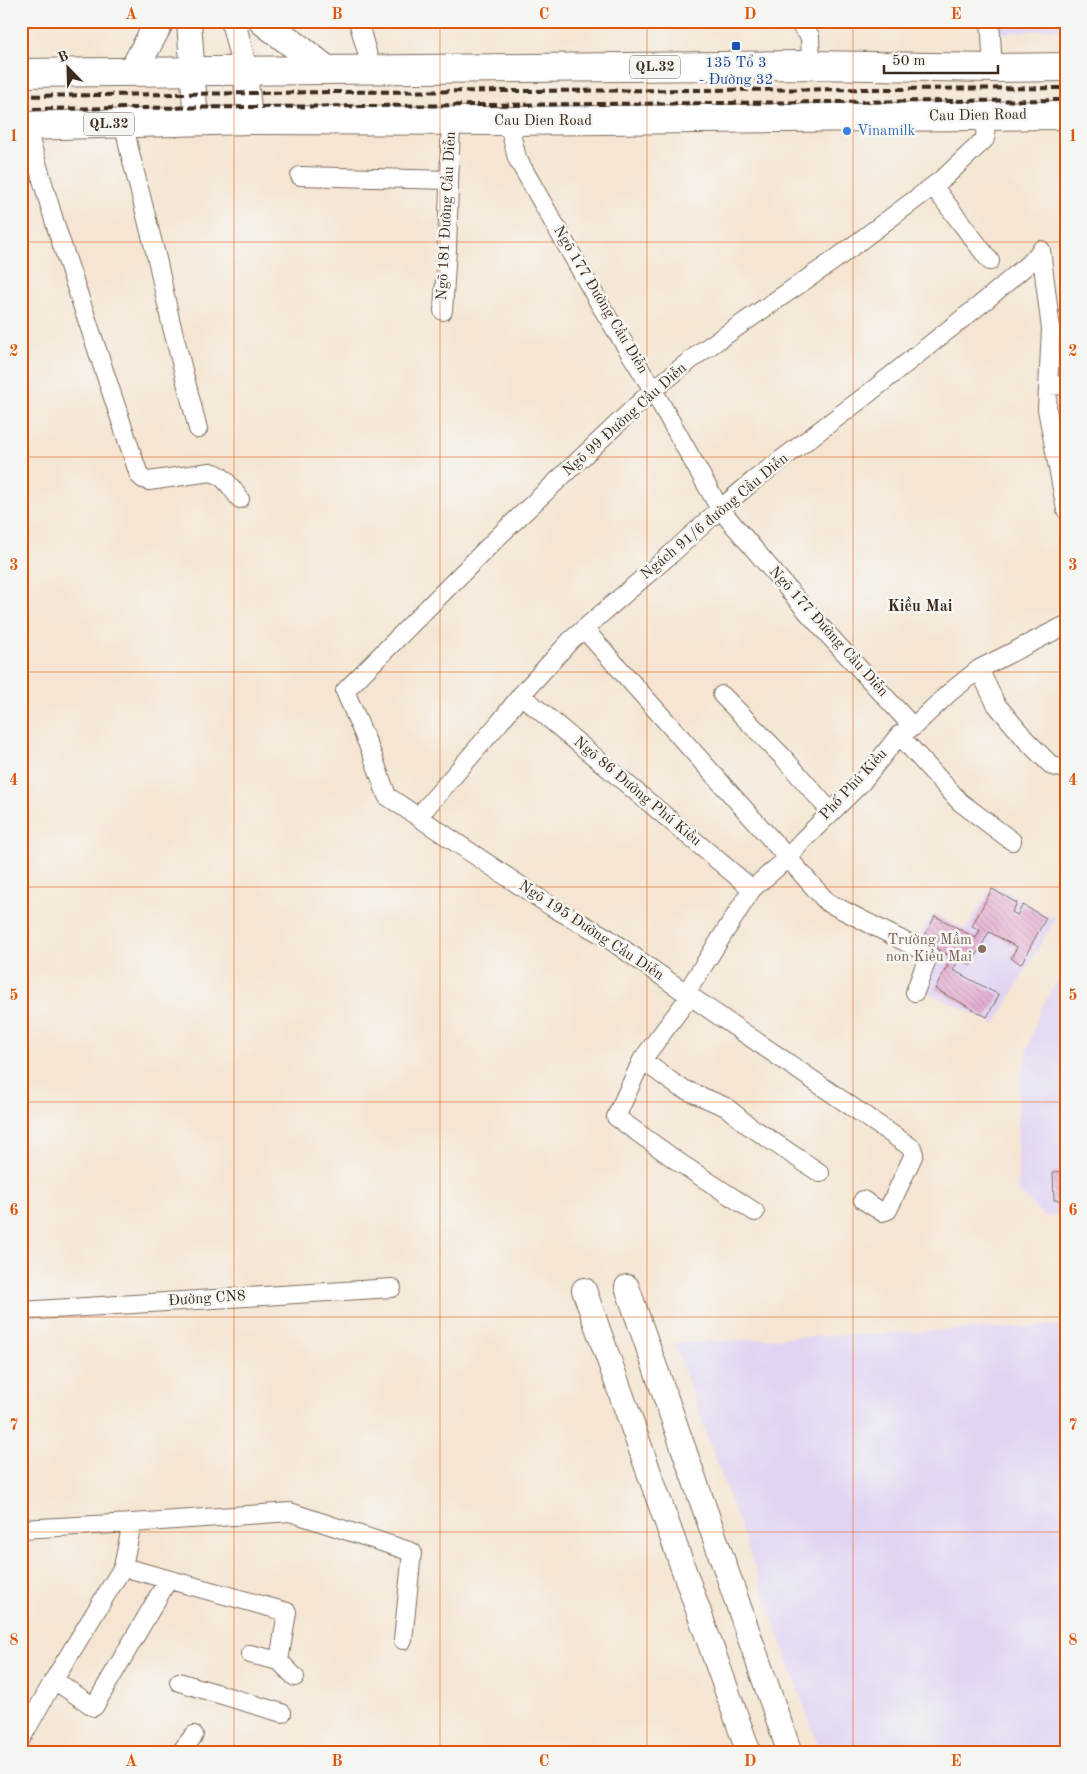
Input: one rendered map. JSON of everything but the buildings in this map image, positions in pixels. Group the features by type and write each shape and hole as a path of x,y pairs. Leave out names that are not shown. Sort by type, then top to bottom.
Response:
{"highway":[{"path":"133,71 160,21"},
{"path":"263,21 327,70"},
{"name":"QL.32","path":"21,73 811,65 993,68 1066,67"},
{"name":"Cau Dien Road","path":"24,126 250,120 508,121 1066,115"}],"street":[{"path":"189,21 196,122"},
{"path":"233,21 245,70 250,120"},
{"path":"358,21 372,70"},
{"path":"798,21 810,36 811,65"},
{"path":"990,21 993,68"},
{"name":"Ngõ 99 Đường Cầu Diễn","path":"345,691 500,535 653,390 701,352 833,261 946,176 984,139 986,116"},
{"name":"Ngõ 181 Đường Cầu Diễn","path":"443,311 451,121"},
{"name":"Ngõ 177 Đường Cầu Diễn","path":"508,121 517,158 602,308 653,390 720,509 906,731 960,802 1012,841"},
{"path":"124,123 198,429"},
{"path":"24,126 139,475 149,481 210,472 217,473 240,499"},
{"path":"300,176 449,180"},
{"path":"933,186 990,261"},
{"name":"Ngách 91/6 đường Cầu Diễn","path":"418,816 521,695 571,640 753,481 864,397 986,300 1034,259 1041,250 1057,386"},
{"path":"1057,386 1047,409 1066,510"},
{"name":"Phố Phú Kiều","path":"755,1212 680,1163 616,1117 642,1060 688,995 752,889 789,857 862,782 906,731 979,669 1066,625"},
{"path":"584,629 789,857 827,902 929,954 915,992"},
{"path":"979,669 996,704 1026,740 1052,766 1066,769"},
{"name":"Ngõ 195 Đường Cầu Diễn","path":"345,691 372,754 387,796 552,907 606,937 912,1148 914,1154 888,1210 882,1212 862,1200"},
{"name":"Ngõ 86 Đường Phú Kiều","path":"521,695 752,889"},
{"path":"722,695 782,756 831,812"},
{"path":"642,1060 679,1088 726,1108 820,1173"},
{"path":"627,1286 790,1753"},
{"name":"Đường CN8","path":"21,1311 392,1288"},
{"path":"584,1290 749,1753"},
{"path":"21,1529 290,1512 412,1552 403,1640"},
{"path":"21,1738 123,1567 132,1523"},
{"path":"123,1567 287,1612 279,1660"},
{"path":"54,1680 94,1707 168,1580"},
{"path":"250,1654 279,1660 296,1677"},
{"path":"179,1682 282,1713"},
{"path":"180,1753 194,1735"}],"shaded area":[{"path":"990,21 1066,21 1066,28 992,34"},
{"name":"Trường Mầm non Kiều Mai","path":"993,884 1055,919 995,1024 923,990 938,955 916,942 933,914 966,930"},
{"path":"1066,967 1066,1215 1044,1216 1018,1191 1018,1098 1027,1050 1041,1008"},
{"path":"1066,1325 1066,1753 821,1753 674,1343"}],"railway":[{"path":"21,96 334,92 1066,88"},
{"path":"21,109 1066,100"}],"place":[{"name":"135 Tổ 3 - Đường 32","path":"736,46"},
{"name":"Vinamilk","path":"847,131"},
{"name":"Trường Mầm non Kiều Mai","path":"982,949"}],"district":[{"name":"Kiều Mai","path":"920,607"}]}
